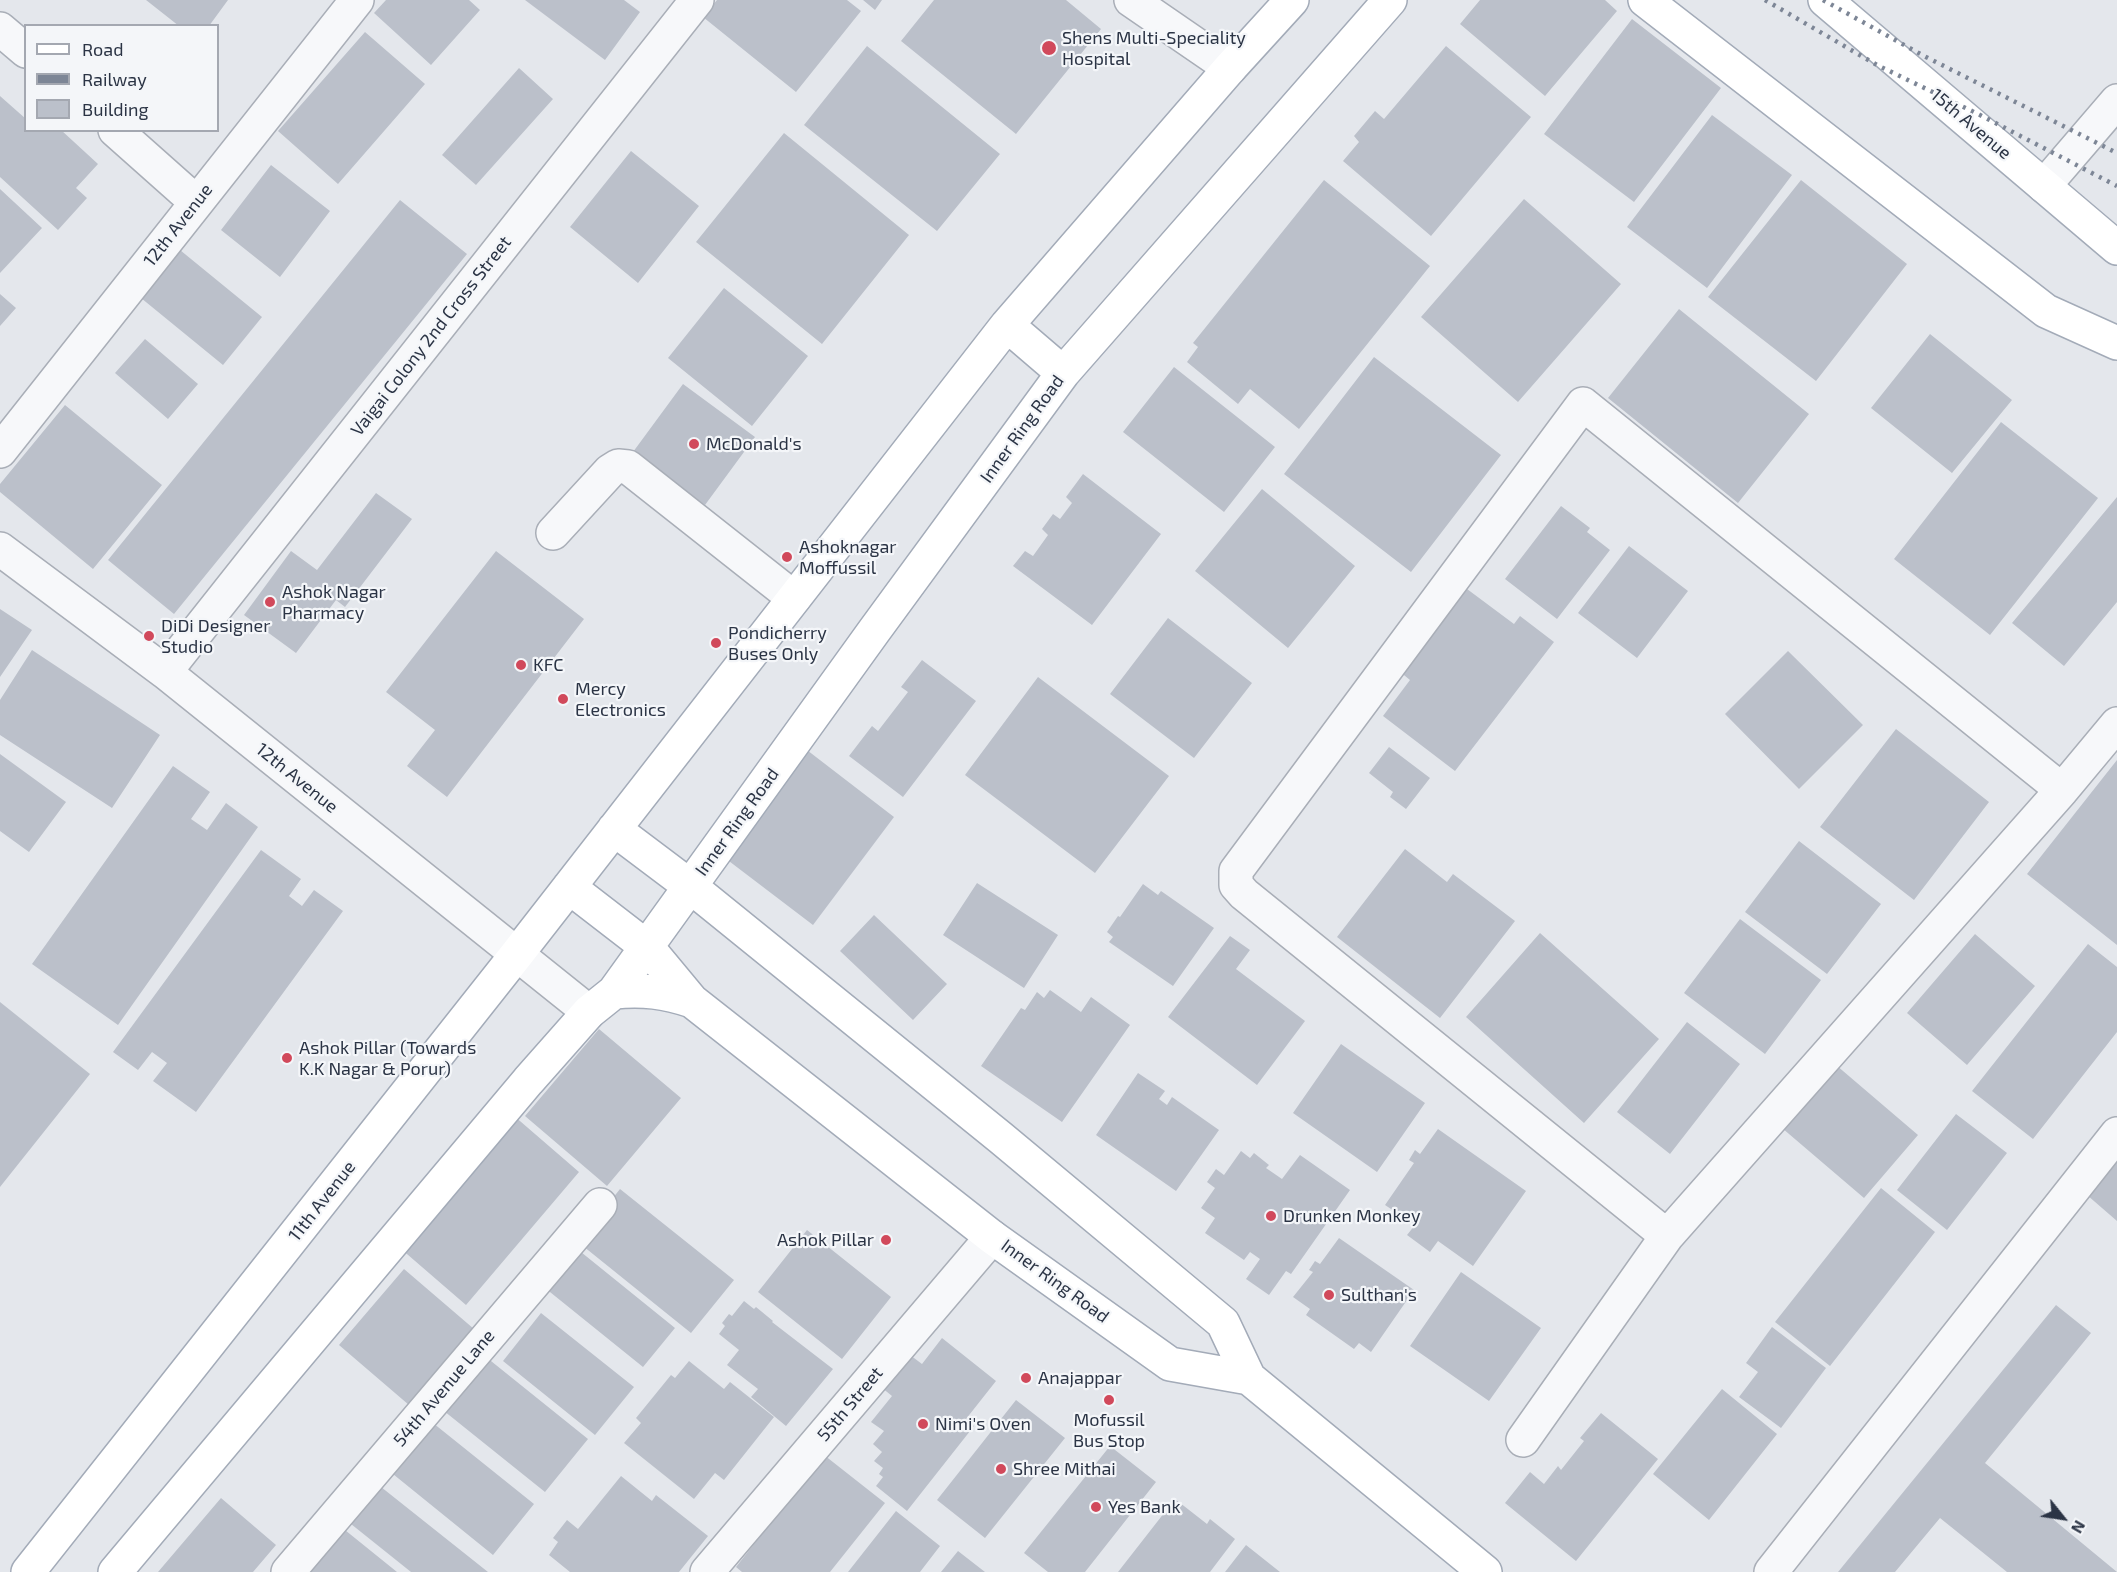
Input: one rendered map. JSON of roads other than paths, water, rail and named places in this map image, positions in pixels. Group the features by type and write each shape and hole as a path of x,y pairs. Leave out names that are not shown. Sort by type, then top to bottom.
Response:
{"main road":[{"name":"11th Avenue","path":"28,1572 615,830 1007,325 1292,0"},
{"name":"Inner Ring Road","path":"648,948 867,640 1063,373 1390,0"},
{"path":"1645,0 2046,311 2117,343"},
{"name":"15th Avenue","path":"1825,0 2117,248"},
{"path":"1007,325 1063,373"},
{"name":"Inner Ring Road","path":"615,830 691,887"},
{"name":"Inner Ring Road","path":"569,887 648,948 692,1001 992,1237 1170,1364 1250,1378 1485,1572"},
{"path":"691,887 1001,1138 1223,1323 1250,1378"},
{"path":"115,1572 528,1081 589,1012 615,992 648,948"},
{"path":"615,992 633,990 665,992 692,1001"}],"street":[{"name":"12th Avenue","path":"0,451 357,0"},
{"name":"Vaigai Colony 2nd Cross Street","path":"165,672 697,0"},
{"path":"1131,0 1230,68"},
{"path":"0,29 24,49"},
{"path":"2044,186 2117,101"},
{"path":"117,132 196,202"},
{"path":"1667,1236 1253,902 1236,885 1236,871 1240,865 1582,404 2062,790"},
{"path":"553,533 610,471 618,466 628,467 794,598"},
{"name":"12th Avenue","path":"0,549 165,672 589,1012"},
{"path":"1523,1440 1667,1236 2062,790 2117,724"},
{"path":"1771,1572 2117,1134"},
{"name":"54th Avenue Lane","path":"288,1572 600,1205"},
{"name":"55th Street","path":"707,1572 992,1237"}],"railway":[{"path":"1765,0 1877,65 2117,186"},
{"path":"1823,0 1924,56 2117,153"}],"place":[{"name":"Shens Multi-Speciality Hospital","path":"1049,48"},
{"name":"McDonald's","path":"694,444"},
{"name":"Ashoknagar Moffussil","path":"787,557"},
{"name":"Ashok Nagar Pharmacy","path":"270,602"},
{"name":"DiDi Designer Studio","path":"149,636"},
{"name":"Pondicherry Buses Only","path":"716,643"},
{"name":"KFC","path":"521,665"},
{"name":"Mercy Electronics","path":"563,699"},
{"name":"Ashok Pillar (Towards K.K Nagar & Porur)","path":"287,1058"},
{"name":"Drunken Monkey","path":"1271,1216"},
{"name":"Ashok Pillar","path":"886,1240"},
{"name":"Sulthan's","path":"1329,1295"},
{"name":"Anajappar","path":"1026,1378"},
{"name":"Mofussil Bus Stop","path":"1109,1400"},
{"name":"Nimi's Oven","path":"923,1424"},
{"name":"Shree Mithai","path":"1001,1469"},
{"name":"Yes Bank","path":"1096,1507"}]}
